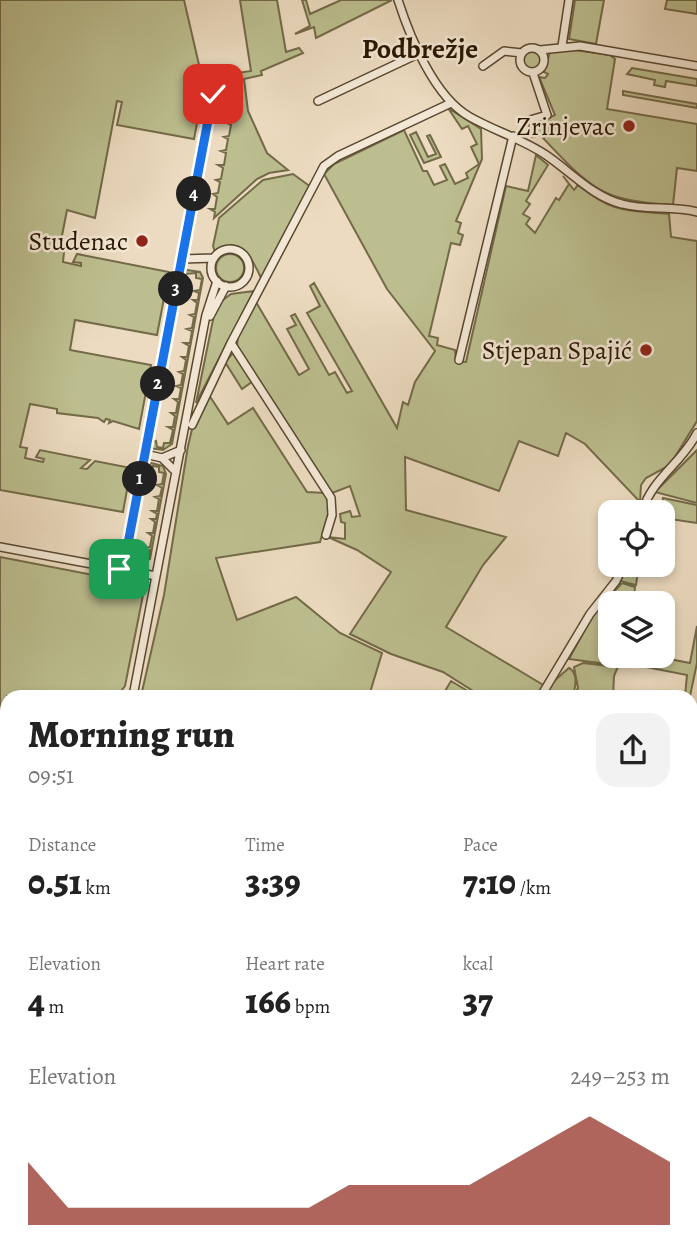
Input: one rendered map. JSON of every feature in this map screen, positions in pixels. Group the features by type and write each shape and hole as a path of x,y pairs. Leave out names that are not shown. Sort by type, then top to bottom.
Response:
{"street":[{"path":"398,0 420,53 451,103 468,116 538,150 612,201 634,207 697,212"},
{"path":"562,46 569,0"},
{"path":"484,66 504,51 522,53 532,48 540,50 580,46 697,66"},
{"path":"533,73 544,65 540,50"},
{"path":"318,101 420,53"},
{"path":"522,53 521,66 533,73 547,115 530,120"},
{"path":"123,570 185,259 213,94"},
{"path":"192,425 231,343 324,166 338,156 451,103"},
{"path":"458,360 513,136"},
{"path":"185,259 214,258 230,248 242,253 249,263 244,281 226,286 217,281 212,270 214,258"},
{"path":"185,259 212,270"},
{"path":"134,690 204,332 217,281"},
{"path":"204,332 226,286"},
{"path":"231,343 331,498 332,514 326,535"},
{"path":"646,500 649,492 684,453 697,433"},
{"path":"162,458 181,450"},
{"path":"145,454 162,458 176,472"},
{"path":"0,547 156,576"},
{"path":"545,690 590,614 618,577"}],"green space":[{"path":"0,0 184,0 203,82 210,80 210,77 251,71 240,0 277,0 286,52 299,48 303,53 261,71 262,75 244,79 248,111 267,153 288,170 269,173 257,179 214,218 215,212 210,209 215,209 217,197 213,194 218,193 220,182 216,180 221,179 223,168 218,165 224,165 226,153 221,151 226,150 228,139 224,137 229,136 231,125 227,123 232,122 234,111 229,108 234,108 237,97 232,94 237,94 239,85 227,83 203,92 194,139 117,125 122,102 117,101 95,218 67,210 59,251 64,252 63,262 81,266 81,263 73,262 77,254 169,272 157,335 75,320 70,350 151,365 139,429 113,421 109,423 110,420 106,419 104,422 98,418 57,413 57,409 30,404 20,447 27,448 25,458 43,462 44,459 36,457 40,450 90,460 81,468 87,469 95,461 131,468 123,512 0,490"},
{"path":"302,0 306,0 310,14 341,0 392,0 316,38 314,27 295,34 310,26"},
{"path":"575,0 604,0 596,44 569,39"},
{"path":"667,0 697,0 697,14 665,9"},
{"path":"575,50 610,55 615,59 607,109 697,124 697,171 677,168 673,205 629,200 599,189 587,181 543,138 550,134 546,119 555,115 539,77 545,78 548,74 544,72 550,52"},
{"path":"532,51 538,54 541,60 538,66 532,69 526,66 523,60 526,54"},
{"path":"632,68 697,79 697,86 666,81 665,87 654,85 655,80 627,74"},
{"path":"623,91 697,104 697,108 623,95"},
{"path":"448,108 481,129 482,159 456,221 461,223 458,233 463,235 460,245 451,243 429,336 438,338 437,345 455,350 456,361 466,362 506,186 528,191 536,155 548,165 526,201 530,204 523,214 530,218 526,224 535,233 556,198 559,200 569,184 563,176 574,190 578,185 611,206 631,211 669,214 671,237 697,241 697,421 670,465 646,478 641,485 640,500 585,444 566,433 558,456 519,441 499,491 405,457 406,510 506,537 483,565 446,627 545,686 543,690 472,690 443,672 391,654 350,634 391,572 357,550 328,537 345,539 345,523 341,522 340,514 350,511 352,517 360,516 350,486 332,493 237,346 238,336 256,302 299,375 309,369 287,329 296,325 291,316 295,314 329,375 335,372 347,393 352,391 307,313 320,306 310,286 314,283 397,428 403,402 408,405 415,382 435,351 387,289 324,174 334,164 404,130 423,171 427,171 434,185 447,180 440,166 445,164 455,184 468,178 466,173 479,164 471,147 477,144 468,126 462,129"},
{"path":"544,119 548,134 532,137 528,125"},
{"path":"416,132 428,157 436,154 427,136 430,135 441,157 424,163 410,135"},
{"path":"293,174 311,187 261,278 254,263 239,247 224,247 215,252 213,246 219,218 263,180"},
{"path":"230,254 240,258 244,268 240,278 230,282 220,278 216,268 220,258"},
{"path":"187,270 200,272 203,278 172,444 163,450 149,448 150,442 156,441 157,447 163,448 164,443 170,443 173,430 168,427 173,427 175,416 171,413 176,413 178,402 174,399 179,399 181,388 176,386 181,385 183,374 179,372 184,371 186,360 182,357 187,357 189,346 184,343 190,343 192,331 187,329 192,328 194,317 190,315 195,314 197,303 193,300 198,300 199,293 194,291 200,290 202,279 196,278 196,273 184,274"},
{"path":"254,291 196,403 216,305 231,294"},
{"path":"233,353 253,381 242,389 225,362"},
{"path":"207,392 228,424 253,408 307,492 325,493 330,508 320,542 216,558 237,620 296,597 340,633 382,653 371,690 142,690 164,595 193,425"},
{"path":"697,450 697,503 655,492"},
{"path":"151,463 163,466 166,474 150,559 141,565 128,562 128,558 135,557 135,562 141,563 143,558 148,559 150,550 145,548 150,547 152,536 148,533 153,533 155,522 151,519 156,519 157,514 152,511 157,511 159,499 155,497 160,496 162,488 157,485 162,484 164,473 159,472 159,467 153,466 152,470 147,468"},
{"path":"675,500 697,505 697,523 675,520"},
{"path":"0,557 145,585 125,686 122,690 0,690"},
{"path":"622,577 637,577 636,585 620,581"},
{"path":"622,583 635,587 635,591 615,591"},
{"path":"598,609 598,663 569,659"},
{"path":"697,626 697,663 691,690 686,690 687,675 651,668 675,668 675,660 690,663"},
{"path":"583,663 598,665 598,668 617,668 613,690 577,690 574,667"},
{"path":"569,668 574,673 574,690 549,690 554,681"},
{"path":"451,681 466,690 446,690"}],"place":[{"name":"Zrinjevac","path":"629,126"},
{"name":"Studenac","path":"142,241"},
{"name":"Stjepan Spajić","path":"646,350"}],"district":[{"name":"Podbrežje","path":"420,49"}],"route":[{"path":"119,569 123,570 213,94"}]}
